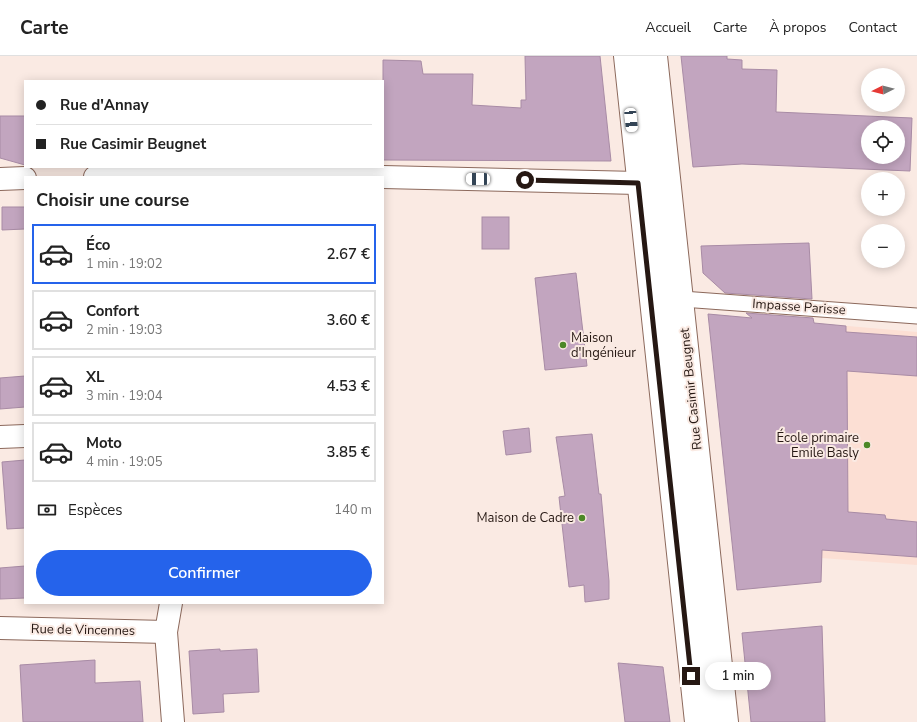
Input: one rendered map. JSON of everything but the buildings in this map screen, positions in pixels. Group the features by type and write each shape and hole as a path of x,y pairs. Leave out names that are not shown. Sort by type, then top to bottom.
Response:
{"main road":[{"path":"624,56 696,722"},
{"name":"Rue Casimir Beugnet","path":"656,56 727,722"},
{"path":"143,176 238,174 329,176"},
{"path":"384,177 638,183"},
{"path":"0,179 24,178"},
{"path":"0,437 24,436"},
{"path":"171,604 166,632 173,722"},
{"name":"Rue de Vincennes","path":"0,628 166,632"}],"lane":[{"path":"640,56 712,722"},
{"name":"Impasse Parisse","path":"682,299 713,300 917,316"}],"shaded area":[{"name":"École primaire Emile Basly","path":"813,323 917,332 917,565 821,558"}],"place":[{"name":"Maison d'Ingénieur","path":"563,345"},
{"name":"École primaire Emile Basly","path":"867,445"},
{"name":"Maison de Cadre","path":"582,518"}],"route":[{"path":"525,180 638,183 691,676"}]}
